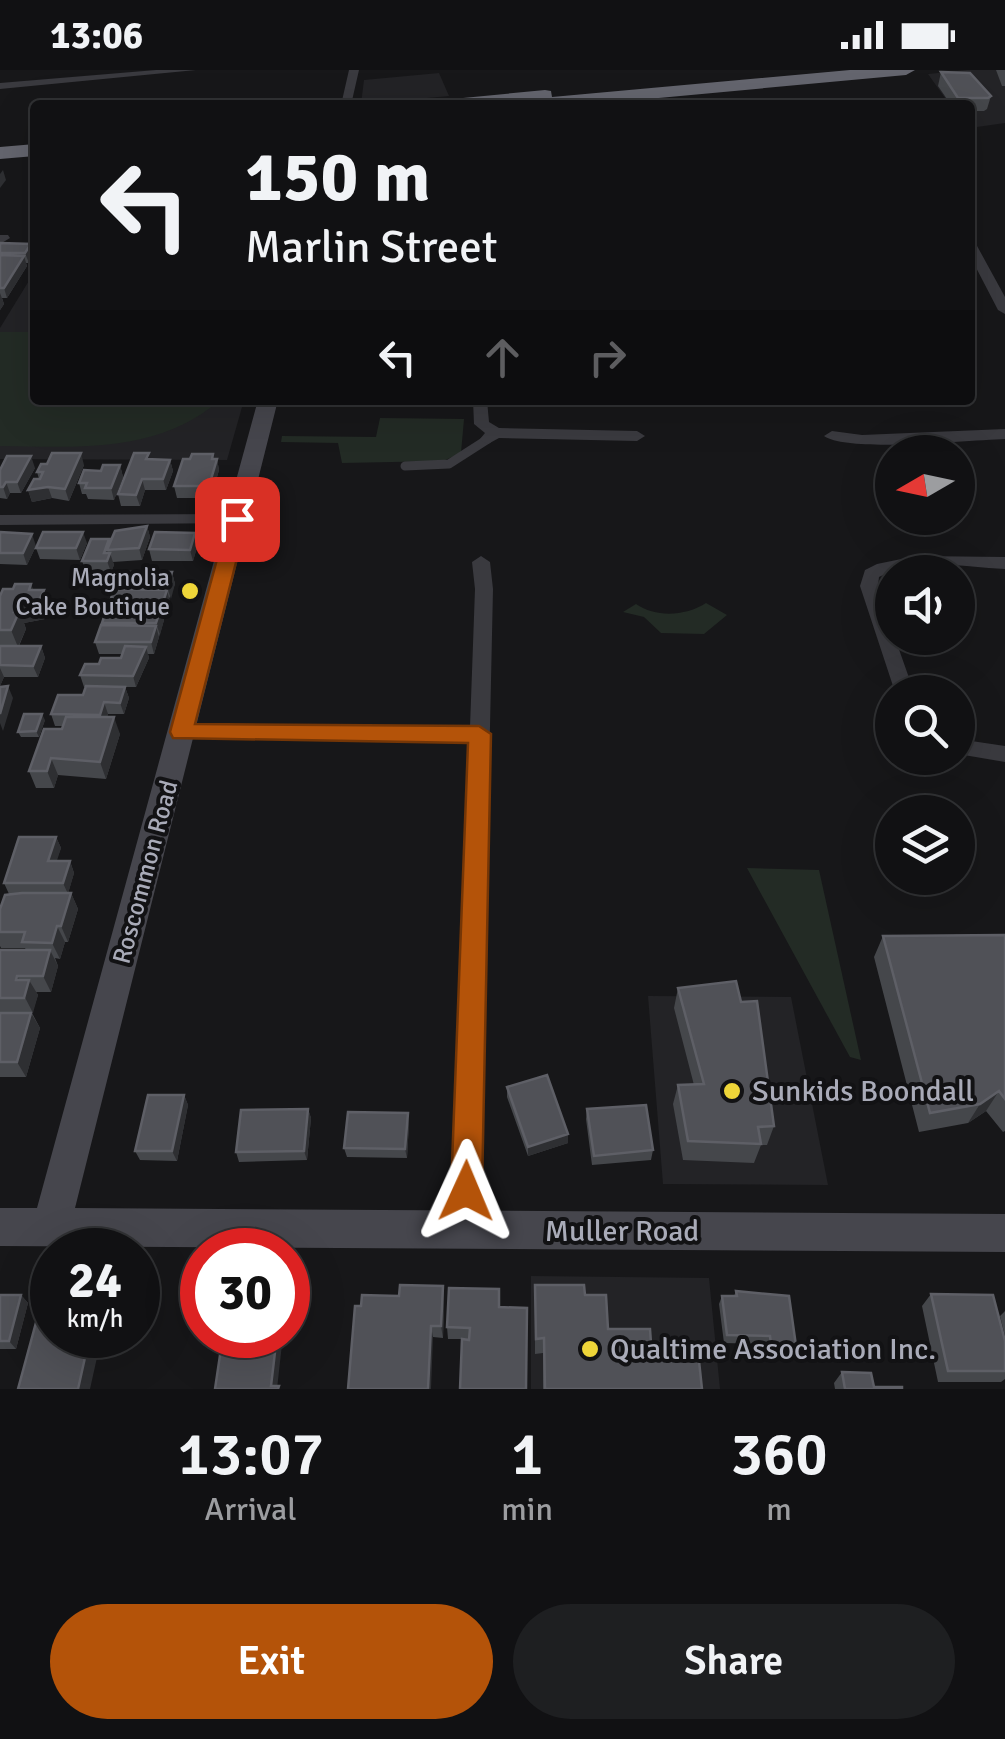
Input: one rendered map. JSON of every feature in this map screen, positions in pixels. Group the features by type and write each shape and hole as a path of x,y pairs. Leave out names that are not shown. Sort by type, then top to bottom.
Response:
{"highway":[{"path":"497,100 825,70"},
{"path":"579,100 906,70"},
{"path":"0,145 30,142"},
{"path":"0,153 30,150"}],"street":[{"path":"0,86 191,70"},
{"path":"347,100 354,70"},
{"path":"975,253 1005,310"},
{"name":"Roscommon Road","path":"51,1227 267,405"},
{"path":"480,405 482,424 492,436 637,436"},
{"path":"832,436 862,440 1005,434"},
{"path":"0,520 237,519"},
{"path":"465,1230 481,562"},
{"path":"898,675 869,586 871,574 884,566 904,563 1005,563"},
{"path":"182,732 479,734"},
{"path":"975,750 1005,754"},
{"name":"Muller Road","path":"0,1226 1005,1233"}],"lane":[{"path":"405,466 449,464 492,436"}],"shaded area":[{"path":"1005,70 1005,123 975,127 975,100 946,100 928,74"},
{"path":"439,73 449,96 362,100 364,80"},
{"path":"30,279 30,405 243,405 227,460 0,459 0,328"},
{"path":"0,332 30,332 30,405 213,405 196,418 143,439 87,446 0,446"},
{"path":"380,418 464,419 461,453 443,461 342,463 338,443 281,442 282,436 376,437"},
{"path":"706,603 727,615 704,634 661,633 644,617 623,612 636,604 653,612 680,613"},
{"path":"747,868 819,870 861,1060 850,1057"},
{"name":"Sunkids Boondall","path":"648,996 791,997 828,1185 663,1184"},
{"path":"531,1276 709,1278 720,1389 531,1389"}],"building":[{"path":"941,72 970,73 991,96 958,98"},
{"path":"0,243 30,244 25,253 0,253"},
{"path":"0,255 24,256 4,288 0,288"},
{"path":"52,453 81,453 65,489 28,490 34,479 40,479 43,472 37,472"},
{"path":"134,453 149,453 146,459 170,460 163,479 142,479 136,495 118,494"},
{"path":"192,454 213,454 212,459 217,459 209,486 174,486 183,459 190,459"},
{"path":"7,456 31,456 17,482 6,482 0,487 0,470"},
{"path":"103,465 120,465 111,488 85,488 87,483 79,483 84,470 101,471"},
{"path":"147,526 139,548 107,550 115,531"},
{"path":"0,532 32,534 23,553 0,553"},
{"path":"43,532 83,532 76,548 36,548"},
{"path":"155,532 195,533 190,550 149,549"},
{"path":"91,539 109,539 104,553 110,553 107,561 82,561"},
{"path":"120,572 172,572 167,587 115,587"},
{"path":"15,584 31,584 29,590 44,590 38,602 17,606 14,612 19,612 11,630 0,630 0,596 3,589 13,589"},
{"path":"114,589 167,590 162,605 109,605"},
{"path":"107,608 161,608 156,623 102,623"},
{"path":"101,625 156,626 151,642 95,642"},
{"path":"0,646 41,646 33,666 0,665"},
{"path":"125,646 146,647 133,676 80,675 85,664 99,664 101,658 121,658"},
{"path":"8,686 0,714 0,687"},
{"path":"86,686 125,687 120,703 104,702 100,715 51,714 58,695 83,695"},
{"path":"24,714 42,714 36,731 18,732"},
{"path":"66,717 114,717 100,762 51,758 47,771 29,771 44,729 62,729"},
{"path":"19,837 56,837 48,861 70,861 63,883 4,883"},
{"path":"71,893 52,943 22,942 25,932 0,932 0,909 5,895"},
{"path":"1005,935 1005,1099 999,1091 980,1104 930,1113 883,936"},
{"path":"0,950 50,950 43,976 17,976 16,980 29,980 24,998 0,998"},
{"path":"736,981 741,1002 757,1001 774,1126 758,1127 761,1144 688,1141 678,1085 704,1084 678,988"},
{"path":"0,1013 31,1013 17,1062 0,1062"},
{"path":"547,1075 568,1134 528,1147 507,1087"},
{"path":"148,1095 184,1095 172,1151 135,1151"},
{"path":"646,1105 653,1150 594,1156 587,1109"},
{"path":"308,1109 304,1151 236,1152 241,1110"},
{"path":"348,1112 408,1113 405,1149 344,1148"},
{"path":"400,1285 443,1286 441,1326 431,1326 428,1389 348,1389 355,1306 361,1306 362,1295 399,1296"},
{"name":"Qualtime Association Inc.","path":"535,1285 584,1285 585,1295 606,1295 608,1329 650,1329 651,1343 697,1342 702,1389 545,1389 544,1338 536,1339"},
{"path":"449,1288 499,1289 499,1307 527,1308 526,1389 460,1389 462,1339 469,1340 470,1328 447,1327"},
{"path":"736,1291 789,1296 797,1353 772,1352 770,1336 727,1335 722,1296 737,1296"},
{"path":"931,1294 993,1295 1005,1341 1005,1371 948,1371"},
{"path":"0,1295 21,1295 9,1341 0,1341"},
{"path":"30,1345 30,1358 85,1358 78,1389 18,1389"},
{"path":"220,1358 274,1358 271,1386 279,1386 278,1389 215,1389"},
{"path":"842,1372 871,1373 874,1387 902,1389 845,1389"}],"place":[{"name":"Magnolia Cake Boutique","path":"190,591"},
{"name":"Sunkids Boondall","path":"732,1091"},
{"name":"Qualtime Association Inc.","path":"590,1349"}],"route":[{"path":"237,519 182,732 479,734 466,1191"}]}
